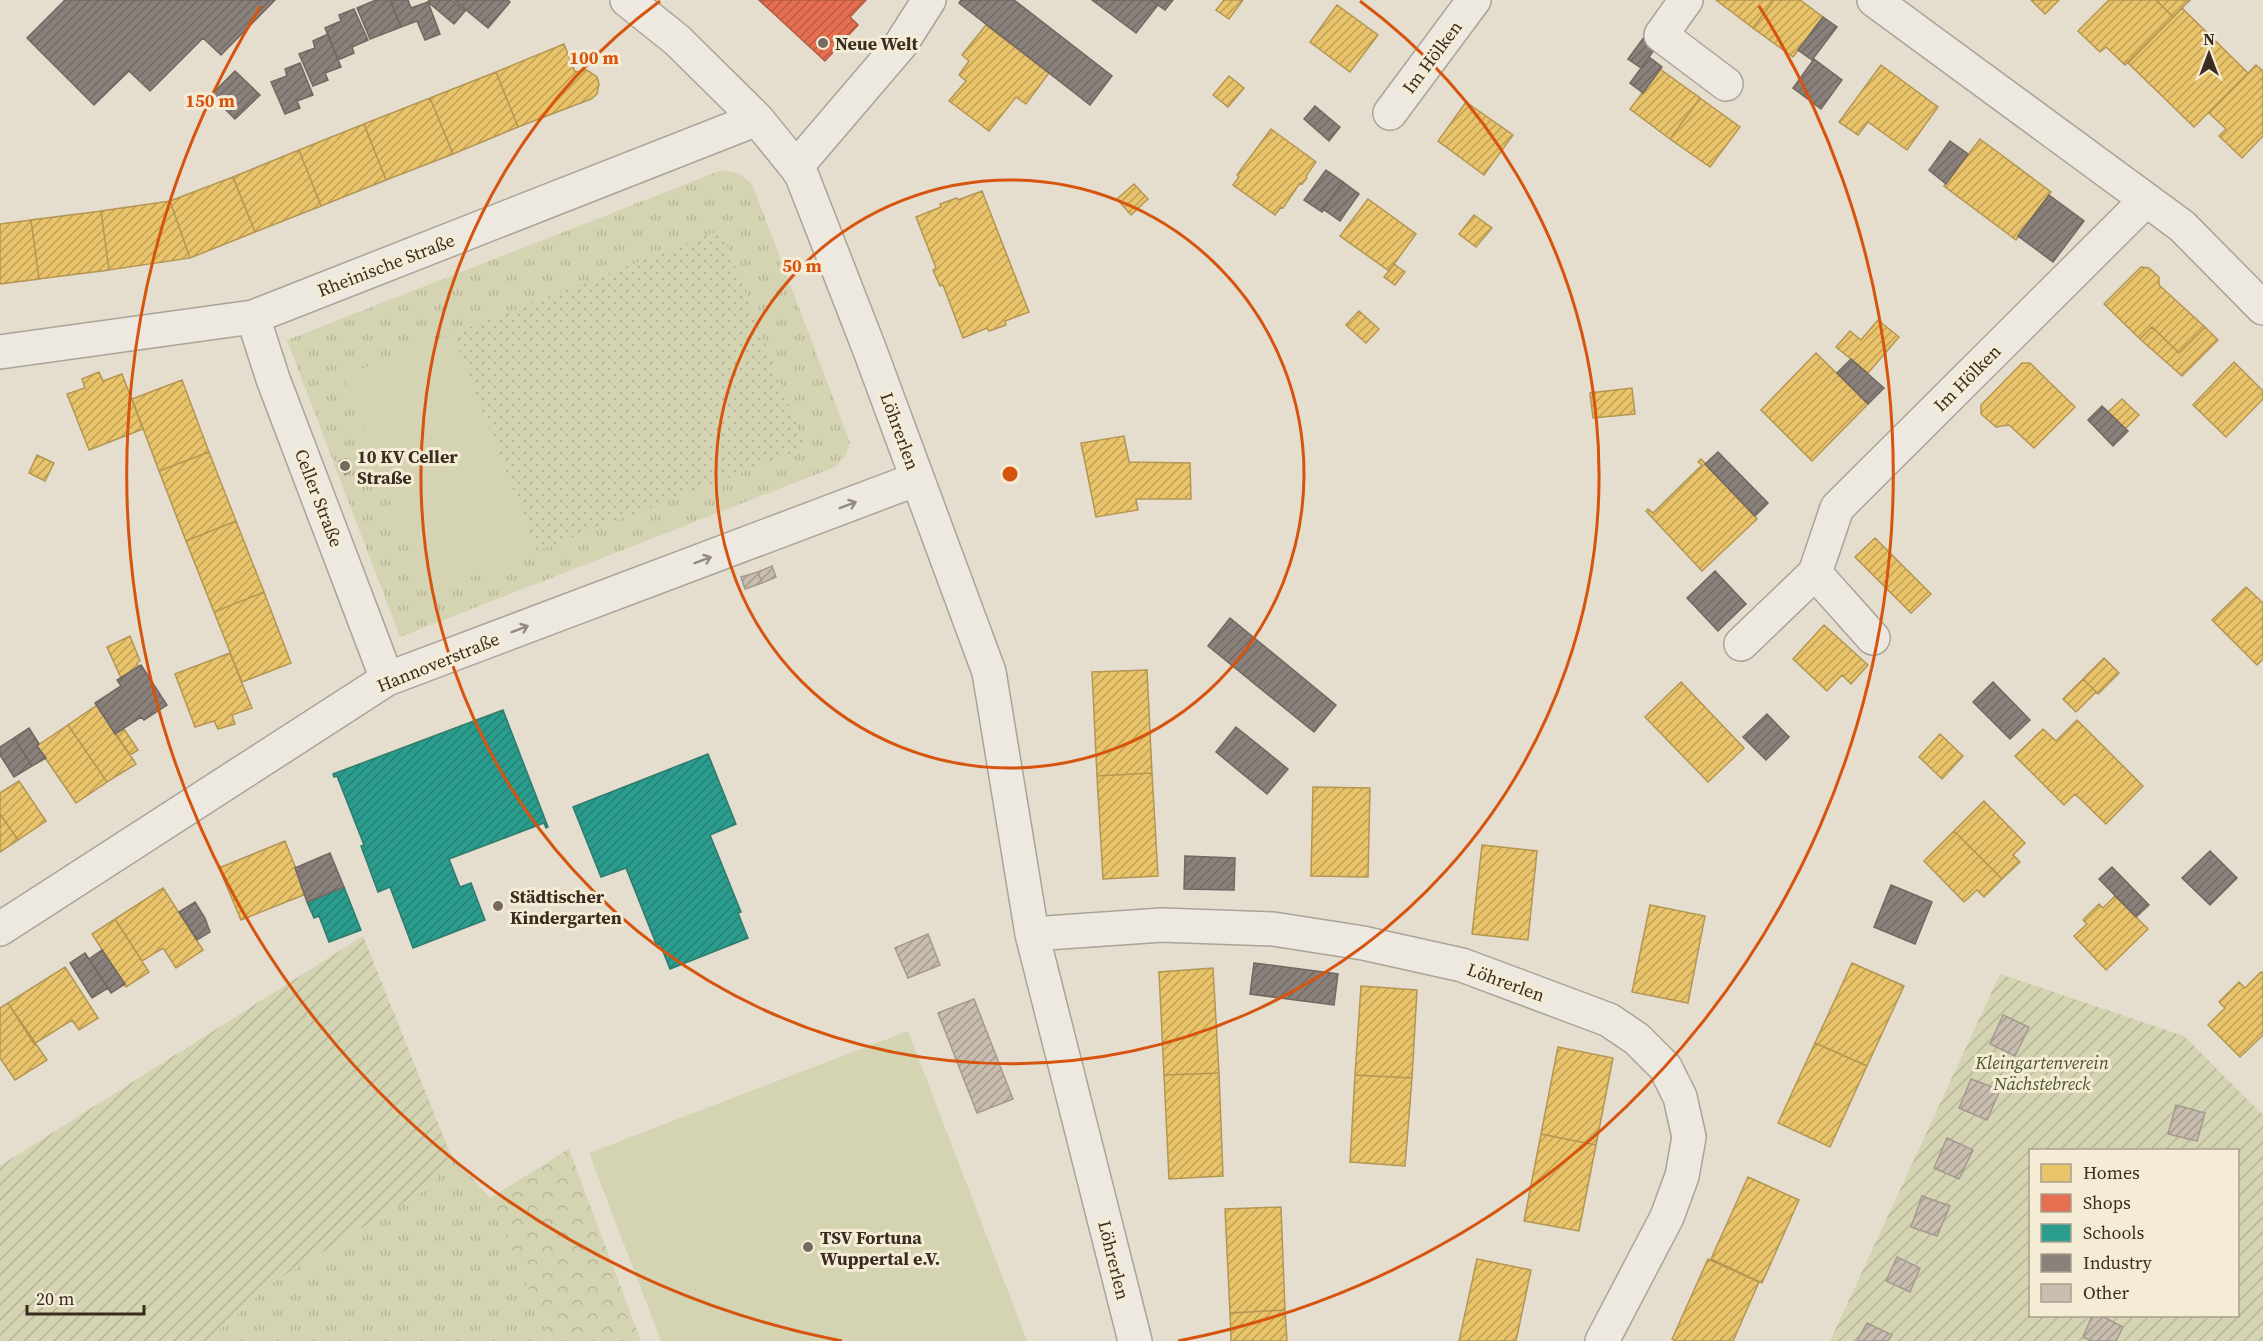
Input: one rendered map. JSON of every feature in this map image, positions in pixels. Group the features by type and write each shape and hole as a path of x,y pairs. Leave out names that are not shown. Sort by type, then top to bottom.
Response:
{"street":[{"name":"Löhrerlen","path":"627,0 677,40 757,119 796,167 802,176 869,348 989,672 1032,934 1135,1341"},
{"path":"796,167 901,44 929,0"},
{"name":"Im Hölken","path":"1390,113 1474,0"},
{"path":"1686,0 1661,35 1726,84"},
{"path":"1874,0 2182,226 2263,308"},
{"name":"Rheinische Straße","path":"0,352 253,317 757,119"},
{"name":"Im Hölken","path":"1741,644 1815,573 1837,508 2146,200"},
{"name":"Celler Straße","path":"253,317 273,379 387,679"},
{"name":"Hannoverstraße","path":"0,929 387,679 917,478"},
{"path":"1815,573 1873,638"},
{"name":"Löhrerlen","path":"1032,934 1162,925 1273,929 1363,943 1462,965 1609,1020 1637,1039 1665,1067 1680,1097 1689,1137 1682,1176 1666,1217 1602,1341"}],"green space":[{"path":"722,170 738,173 752,184 850,442 846,455 835,467 400,637 287,340"},
{"path":"721,230 806,448 537,551 452,334"},
{"path":"452,334 537,551 428,594 343,376"},
{"path":"363,936 450,1153 433,1185 275,1281 207,1341 0,1341 0,1166"},
{"name":"Kleingartenverein Nächstebreck","path":"2000,974 2184,1036 2263,1115 2263,1341 1830,1341"},
{"name":"TSV Fortuna Wuppertal e.V.","path":"908,1031 1027,1341 661,1341 589,1153"},
{"path":"569,1149 641,1341 551,1341 490,1198"},
{"path":"450,1153 490,1198 551,1341 207,1341 275,1281 433,1185"}],"building: Homes":[{"path":"1224,0 1243,0 1229,19 1216,10"},
{"path":"1716,0 1774,0 1753,28"},
{"path":"1774,0 1800,0 1823,17 1793,57 1753,28"},
{"path":"2031,0 2059,0 2045,14"},
{"path":"2109,0 2156,0 2173,17 2125,65 2106,47 2100,52 2078,31"},
{"path":"2156,0 2190,0 2173,17"},
{"path":"1337,5 1378,35 1350,72 1310,42"},
{"path":"2182,8 2248,73 2194,127 2128,63"},
{"path":"986,25 1049,73 1026,104 1016,97 989,131 949,101 966,81 959,75 969,61 962,55"},
{"path":"564,44 575,72 587,70 597,77 599,84 597,94 591,99 518,127 496,72"},
{"path":"1881,65 1938,107 1907,150 1868,122 1858,135 1839,122"},
{"path":"2256,65 2263,71 2263,136 2242,158 2219,136 2226,129 2209,113"},
{"path":"1660,69 1700,98 1670,139 1630,109"},
{"path":"496,72 518,127 453,154 430,98"},
{"path":"1229,76 1244,88 1228,107 1213,95"},
{"path":"430,98 453,154 386,180 364,124"},
{"path":"1700,98 1740,127 1710,167 1670,139"},
{"path":"1466,102 1513,135 1484,175 1438,141"},
{"path":"364,124 386,180 321,206 299,150"},
{"path":"1271,129 1316,162 1306,176 1307,178 1302,184 1300,183 1283,208 1281,207 1275,215 1233,185 1239,177 1237,175"},
{"path":"1980,139 2051,192 2016,240 1944,186"},
{"path":"299,150 321,206 255,232 233,177"},
{"path":"233,177 255,232 190,258 170,201"},
{"path":"1134,184 1148,199 1131,215 1117,199"},
{"path":"982,191 1029,312 1005,321 1006,325 989,331 987,328 963,338 943,285 940,286 933,270 936,268 916,217 941,207 940,204"},
{"path":"1368,199 1416,234 1389,271 1340,236"},
{"path":"170,201 190,258 109,270 101,211"},
{"path":"101,211 109,270 39,279 31,220"},
{"path":"1474,215 1492,228 1476,247 1459,234"},
{"path":"31,220 39,279 0,284 0,224"},
{"path":"1394,264 1405,272 1395,285 1384,277"},
{"path":"2141,267 2149,268 2159,277 2159,285 2205,327 2179,353 2152,327 2140,339 2104,304"},
{"path":"1359,311 1379,329 1366,343 1346,325"},
{"path":"1878,320 1899,337 1868,373 1836,347 1850,331 1861,340"},
{"path":"2152,327 2179,353 2205,327 2218,340 2182,376 2140,339"},
{"path":"1816,353 1868,404 1812,461 1761,410"},
{"path":"2234,362 2263,391 2263,399 2226,437 2193,405"},
{"path":"2022,363 2030,363 2075,407 2034,448 2009,425 1996,427 1981,414 1981,405"},
{"path":"99,372 103,381 122,374 143,429 89,450 67,394 85,388 82,379"},
{"path":"182,380 209,452 159,471 132,399"},
{"path":"1632,388 1635,414 1593,418 1590,393"},
{"path":"2122,399 2139,415 2125,429 2108,412"},
{"path":"1124,436 1129,462 1190,463 1191,499 1136,499 1138,510 1096,517 1081,443"},
{"path":"209,452 236,521 186,541 159,471"},
{"path":"37,455 54,463 45,481 29,473"},
{"path":"1701,459 1757,519 1702,571 1646,511 1648,509 1653,513 1702,465 1698,462"},
{"path":"236,521 264,592 214,612 186,541"},
{"path":"1875,538 1931,594 1911,613 1855,557"},
{"path":"2246,587 2263,603 2263,659 2257,665 2212,620"},
{"path":"264,592 291,663 242,682 214,612"},
{"path":"1824,625 1868,665 1851,684 1842,675 1827,691 1793,659"},
{"path":"130,636 140,661 137,663 138,667 121,678 107,647"},
{"path":"230,653 252,708 232,715 235,724 218,729 214,721 195,727 175,674"},
{"path":"2104,658 2119,673 2098,694 2083,679"},
{"path":"1147,670 1152,773 1097,776 1092,672"},
{"path":"2083,679 2096,692 2076,712 2063,699"},
{"path":"1681,682 1744,748 1708,782 1645,717"},
{"path":"97,705 136,764 107,782 68,725"},
{"path":"2077,720 2143,786 2106,824 2075,794 2064,805 2015,756 2043,729 2056,741"},
{"path":"68,725 107,782 76,803 37,746"},
{"path":"124,729 138,750 130,755 115,734"},
{"path":"1940,734 1963,756 1942,779 1919,757"},
{"path":"1152,773 1158,876 1103,879 1097,776"},
{"path":"19,781 46,821 18,840 0,814 0,793"},
{"path":"1313,787 1370,788 1368,877 1311,876"},
{"path":"1984,801 2025,843 2013,855 2020,862 2002,879 1954,831"},
{"path":"0,814 18,840 0,852"},
{"path":"1954,831 2002,879 1984,897 1977,890 1964,902 1924,861"},
{"path":"285,841 306,894 241,920 219,868"},
{"path":"1482,845 1537,851 1528,940 1472,934"},
{"path":"163,888 203,950 176,968 163,948 142,961 115,919"},
{"path":"2115,896 2148,929 2106,970 2074,936 2087,924 2083,920 2099,904 2103,908"},
{"path":"1650,905 1705,916 1688,1003 1632,992"},
{"path":"115,919 149,972 126,987 92,934"},
{"path":"1852,963 1904,986 1867,1066 1815,1043"},
{"path":"65,967 98,1018 79,1030 72,1020 34,1044 8,1003"},
{"path":"1213,968 1219,1073 1164,1075 1159,972"},
{"path":"2261,972 2263,973 2263,1035 2240,1057 2208,1025 2225,1008 2219,1002 2239,982 2245,988"},
{"path":"1361,986 1417,990 1412,1078 1355,1075"},
{"path":"8,1003 47,1060 15,1080 0,1058 0,1008"},
{"path":"1815,1043 1867,1066 1830,1147 1778,1123"},
{"path":"1558,1047 1613,1058 1596,1145 1541,1134"},
{"path":"1219,1073 1223,1176 1169,1179 1164,1075"},
{"path":"1355,1075 1412,1078 1405,1166 1350,1162"},
{"path":"1541,1134 1596,1145 1579,1231 1524,1221"},
{"path":"1748,1177 1799,1200 1762,1283 1711,1259"},
{"path":"1281,1207 1285,1310 1230,1313 1225,1209"},
{"path":"1477,1259 1531,1270 1516,1341 1459,1341"},
{"path":"1708,1259 1759,1282 1733,1341 1677,1341 1672,1339"},
{"path":"1285,1310 1287,1341 1231,1341 1230,1313"}],"building: Shops":[{"name":"Neue Welt","path":"759,0 866,0 850,17 858,25 825,61"}],"building: Schools":[{"path":"503,710 548,827 546,828 544,823 449,859 460,887 471,883 485,920 413,948 390,887 378,892 361,846 364,845 337,776 334,777 333,774"},
{"path":"708,754 736,824 710,835 741,912 738,913 748,938 670,969 660,944 657,946 626,868 601,877 573,807"},
{"path":"344,887 361,930 329,942 319,916 314,918 307,902"}],"building: Industry":[{"path":"65,0 275,0 221,55 203,38 150,91 129,71 94,105 27,38"},
{"path":"376,0 390,0 401,27 370,39 357,8"},
{"path":"390,0 408,0 411,8 428,2 440,34 425,40 417,21 401,27"},
{"path":"429,0 451,0 465,11 454,24 428,2"},
{"path":"454,0 508,0 510,2 488,28"},
{"path":"961,0 1014,0 1112,76 1090,105 959,3"},
{"path":"1092,0 1151,0 1158,5 1136,33"},
{"path":"1151,0 1173,0 1165,10"},
{"path":"354,9 368,40 352,47 354,53 338,60 325,28 341,21 339,15"},
{"path":"1823,17 1837,27 1812,60 1798,50"},
{"path":"1647,33 1660,42 1641,68 1628,59"},
{"path":"328,34 341,67 325,73 328,80 313,86 299,54 315,48 313,41"},
{"path":"1649,57 1662,67 1643,93 1630,83"},
{"path":"1814,59 1842,80 1821,109 1793,88"},
{"path":"300,63 313,95 297,101 300,108 285,114 271,82 287,76 285,69"},
{"path":"235,71 260,95 235,119 211,95"},
{"path":"1315,106 1340,127 1329,141 1304,119"},
{"path":"1950,141 1968,154 1946,184 1929,170"},
{"path":"1326,170 1343,182 1322,212 1304,200"},
{"path":"1343,182 1359,194 1340,221 1323,209"},
{"path":"2049,195 2084,221 2053,262 2018,236"},
{"path":"1851,359 1884,388 1868,404 1837,373"},
{"path":"2102,406 2128,431 2113,446 2088,420"},
{"path":"1718,452 1768,503 1755,516 1705,464"},
{"path":"1715,571 1746,604 1718,631 1687,598"},
{"path":"1230,618 1336,705 1314,732 1208,646"},
{"path":"141,665 167,705 144,720 141,717 115,734 95,703 121,686 117,680"},
{"path":"1993,682 2030,720 2010,739 1973,702"},
{"path":"1767,714 1789,737 1766,760 1743,737"},
{"path":"1236,727 1288,769 1267,794 1216,752"},
{"path":"29,728 39,744 37,746 46,758 32,766 14,738"},
{"path":"14,738 32,766 14,777 0,755 0,747"},
{"path":"2210,851 2237,878 2210,905 2182,878"},
{"path":"330,853 344,887 307,902 295,868"},
{"path":"1185,856 1235,858 1234,890 1184,889"},
{"path":"2112,867 2149,905 2136,917 2099,879"},
{"path":"1891,885 1932,902 1915,944 1874,927"},
{"path":"195,902 210,932 197,940 179,912"},
{"path":"102,950 125,984 111,993 89,959"},
{"path":"85,953 108,988 92,998 70,963"},
{"path":"1254,963 1338,974 1334,1005 1250,994"}],"building: Other":[{"name":"10 KV Celler Straße","path":"346,459 350,472 345,475 339,461"},
{"path":"772,566 776,577 762,583 758,572"},
{"path":"758,572 762,583 745,589 741,577"},
{"path":"928,934 940,965 908,978 895,948"},
{"path":"974,999 1013,1099 977,1113 938,1013"},
{"path":"2003,1015 2029,1027 2015,1056 1990,1044"},
{"path":"1971,1079 2000,1090 1987,1120 1959,1108"},
{"path":"2176,1105 2205,1113 2197,1141 2168,1134"},
{"path":"1947,1138 1973,1150 1959,1179 1934,1168"},
{"path":"1922,1196 1950,1206 1937,1236 1911,1227"},
{"path":"1897,1257 1920,1268 1910,1292 1886,1281"},
{"path":"2092,1317 2104,1317 2123,1327 2116,1341 2091,1341 2083,1337"},
{"path":"1867,1323 1892,1335 1888,1341 1857,1341"}],"place":[{"name":"Neue Welt","path":"823,43"},
{"name":"10 KV Celler Straße","path":"345,466"},
{"name":"Städtischer Kindergarten","path":"498,906"},
{"name":"TSV Fortuna Wuppertal e.V.","path":"808,1247"}]}
